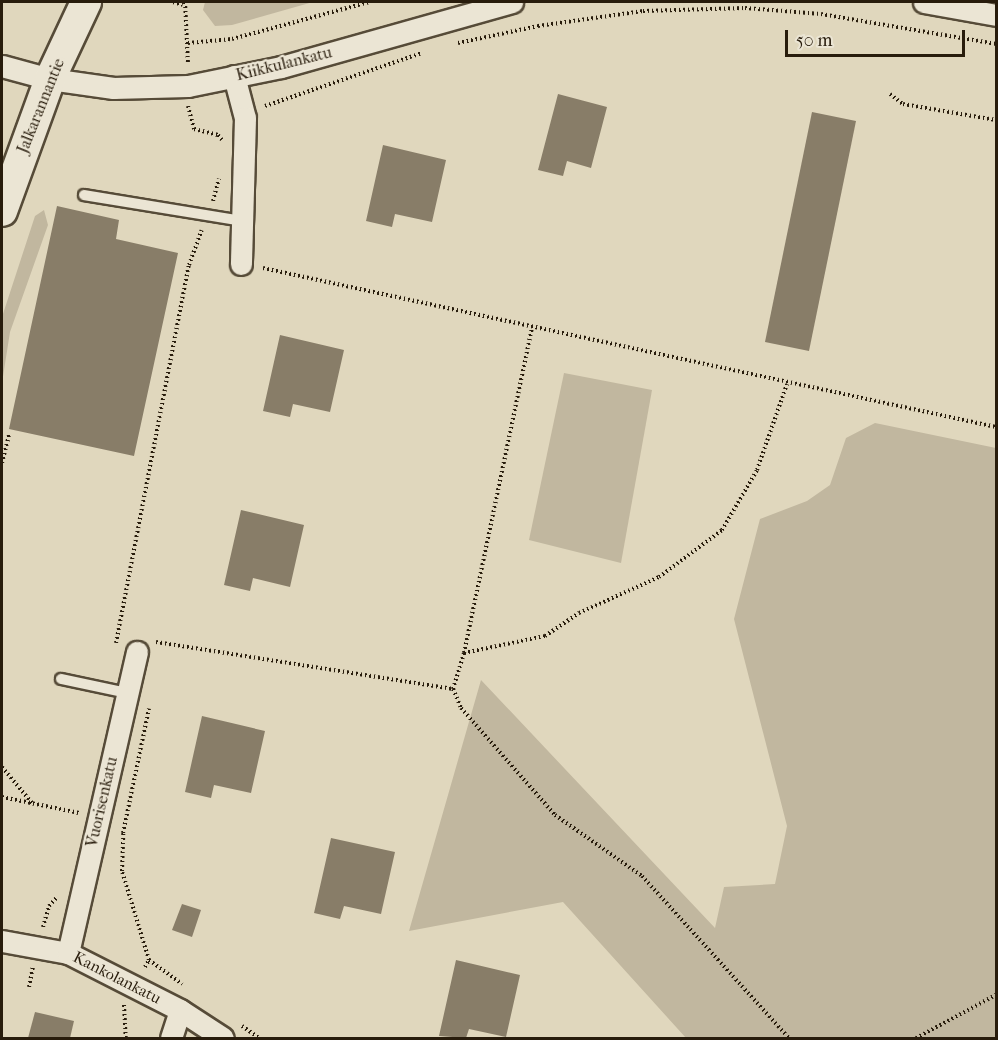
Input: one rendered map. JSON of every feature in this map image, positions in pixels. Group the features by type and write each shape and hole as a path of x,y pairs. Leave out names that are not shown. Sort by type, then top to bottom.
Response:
{"main road":[{"name":"Jalkarannantie","path":"2,212 51,79 86,2"}],"street":[{"name":"Kiikkulankatu","path":"2,66 51,79 113,88 188,86 234,76 512,2"},
{"path":"924,2 996,15"},
{"path":"234,76 245,118 242,264"},
{"name":"Vuorisenkatu","path":"68,952 117,691 139,644"},
{"name":"Kankolankatu","path":"2,941 68,952 135,985 180,1010 223,1038"},
{"path":"171,1038 180,1010"}],"lane":[{"path":"84,195 207,217 243,221"},
{"path":"61,679 117,691"}],"path":[{"path":"173,2 184,3 188,43 188,110 194,129 218,135 225,144"},
{"path":"188,43 232,39 369,2"},
{"path":"446,45 538,26 643,11 745,8 821,14 996,44"},
{"path":"218,135 273,101 425,52"},
{"path":"890,94 903,104 996,120"},
{"path":"117,691 117,636 189,265 207,217 221,166"},
{"path":"242,264 996,428"},
{"path":"532,328 464,653 453,689 460,708 555,815 642,876 789,1038"},
{"path":"464,653 545,636 579,613 658,577 722,530 757,470 787,384"},
{"path":"2,463 9,434"},
{"path":"117,636 139,644 163,644 453,689"},
{"path":"161,655 163,644"},
{"path":"126,1038 123,1006 149,960 122,871 123,833 152,699"},
{"path":"2,767 33,804"},
{"path":"2,797 81,814 83,803"},
{"path":"916,1038 996,995"}],"shaded area":[{"path":"205,2 313,2 232,25 215,26 203,10"},
{"path":"44,210 48,225 10,332 2,383 2,317 35,216"},
{"path":"564,373 652,390 621,563 529,540"},
{"path":"875,423 996,448 996,1038 686,1038 563,902 409,931 481,680 715,928 724,887 775,884 787,826 734,619 760,519 807,501 830,485 846,438"}],"building":[{"path":"558,94 607,107 591,168 567,161 563,176 538,170"},
{"path":"812,112 856,121 809,351 765,342"},
{"path":"383,145 446,160 432,222 395,214 392,227 366,221"},
{"path":"57,206 119,220 116,239 178,253 134,456 9,429"},
{"path":"280,335 344,350 330,412 293,404 290,417 263,411"},
{"path":"241,510 304,525 290,587 253,578 250,591 224,585"},
{"path":"202,716 265,731 251,793 214,785 211,798 185,792"},
{"path":"331,838 395,852 381,914 344,906 340,919 314,913"},
{"path":"182,904 201,910 192,937 172,930"},
{"path":"456,960 520,975 506,1037 469,1029 466,1038 439,1036"},
{"path":"35,1012 74,1021 70,1038 28,1038"}]}
